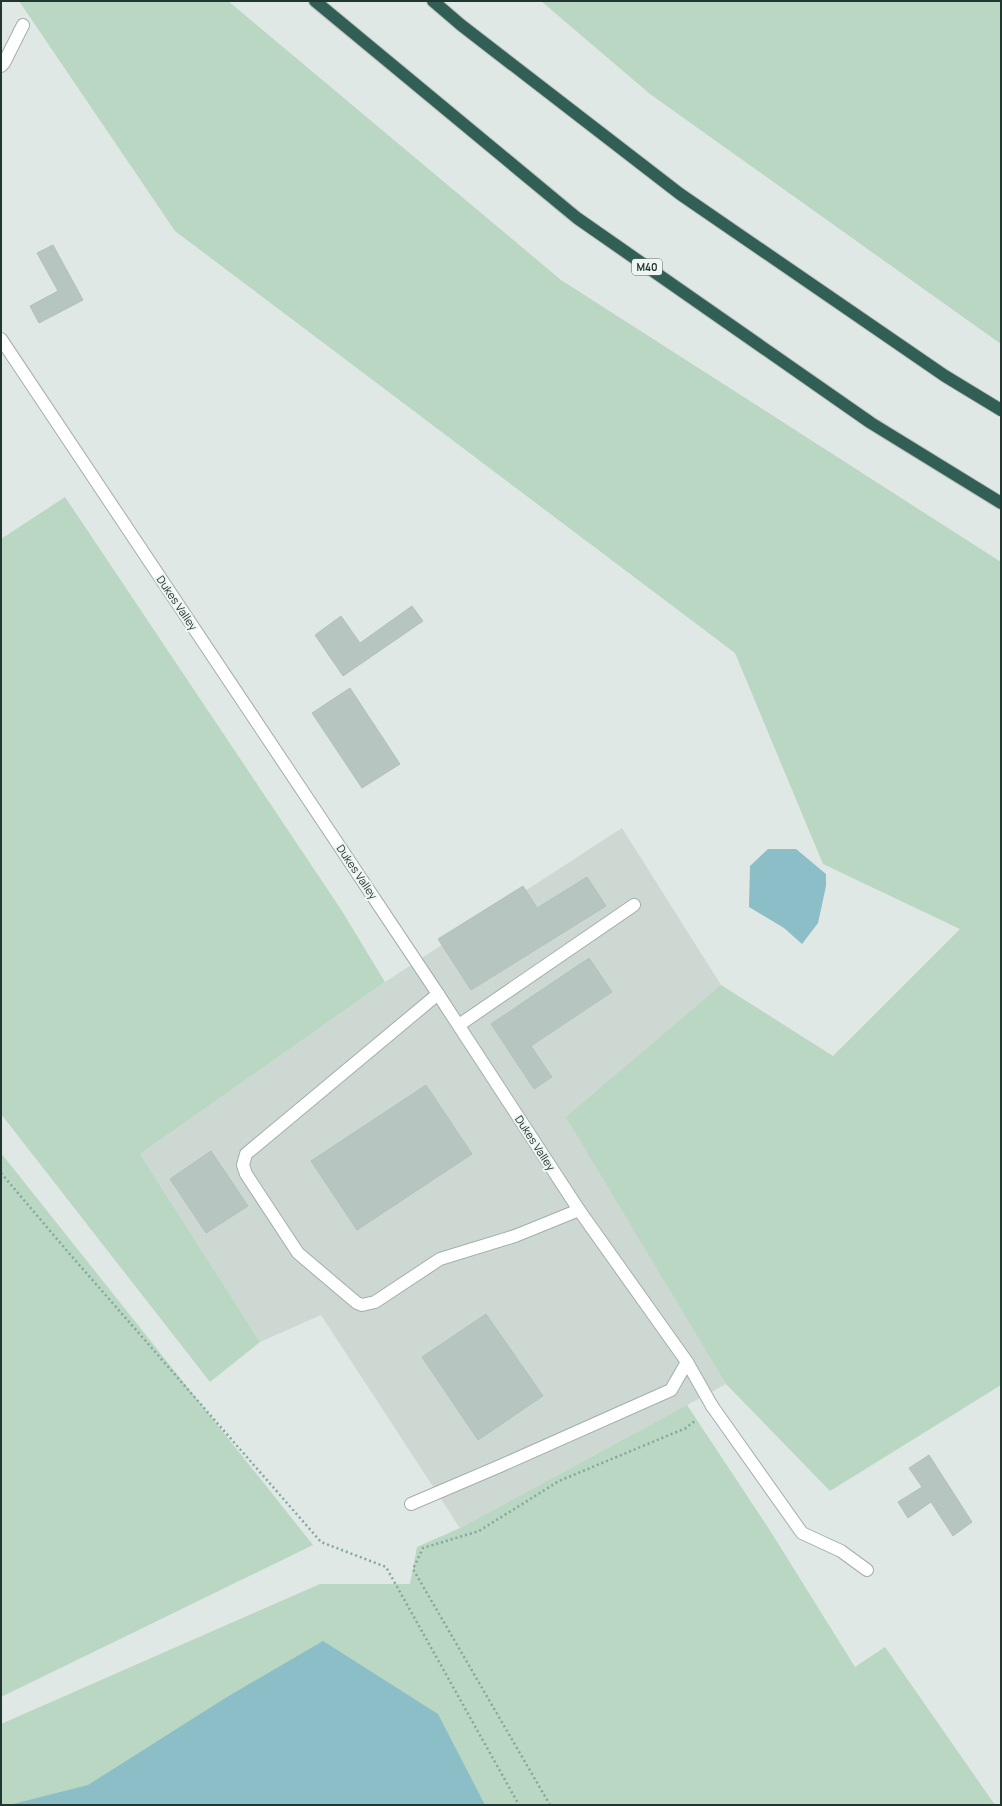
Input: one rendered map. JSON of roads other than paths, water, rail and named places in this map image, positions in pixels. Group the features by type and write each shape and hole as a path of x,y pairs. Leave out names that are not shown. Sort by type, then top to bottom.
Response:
{"highway":[{"name":"M40","path":"315,1 577,218 871,423 1001,504"},
{"path":"433,1 680,194 945,376 1001,410"}],"street":[{"path":"1,66 23,26"},
{"name":"Dukes Valley","path":"1,339 459,1025 579,1210 687,1362 712,1406 802,1533 841,1552 867,1570"},
{"path":"459,1025 634,905"},
{"path":"438,994 246,1154 243,1165 246,1174 298,1253 357,1303 362,1305 375,1302 440,1259 515,1236 579,1210"},
{"path":"411,1504 671,1390 687,1362"}],"water":[{"path":"768,849 796,849 826,874 826,886 818,923 802,944 784,928 749,907 750,866"},
{"path":"323,1641 438,1714 485,1805 9,1805 88,1785 227,1697"}]}
